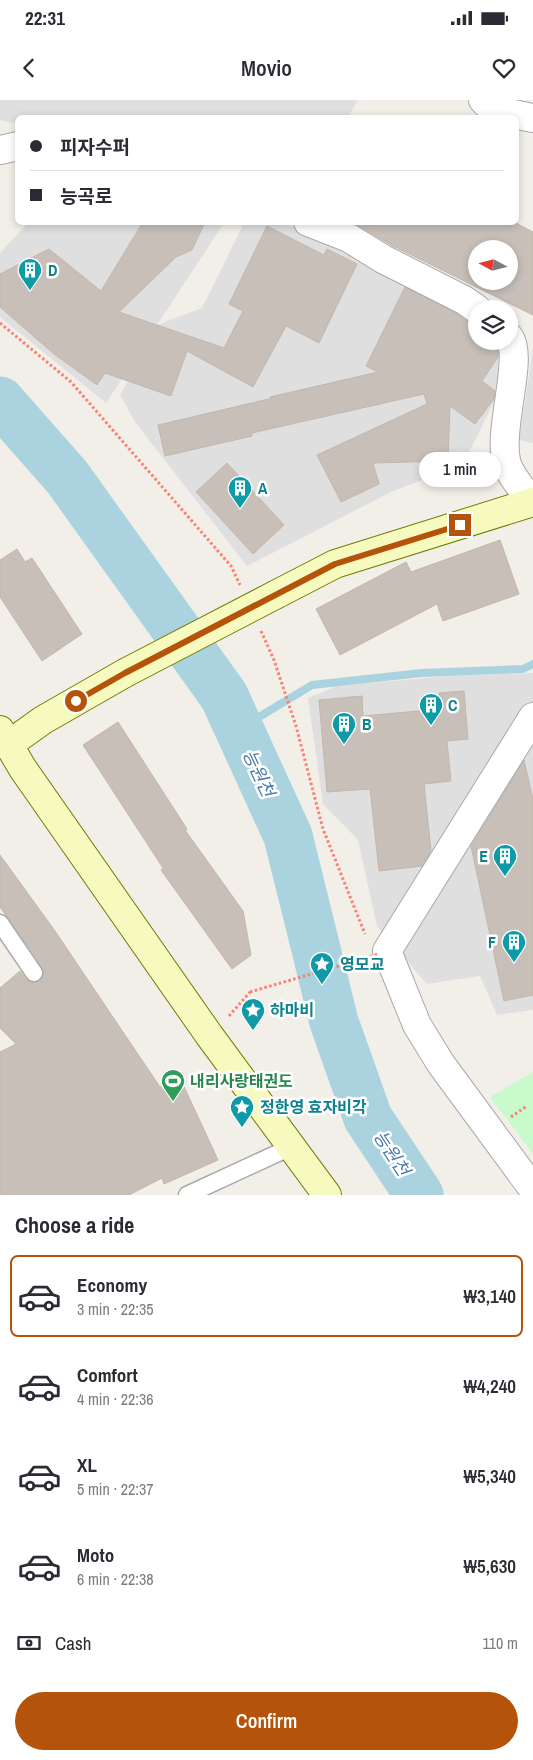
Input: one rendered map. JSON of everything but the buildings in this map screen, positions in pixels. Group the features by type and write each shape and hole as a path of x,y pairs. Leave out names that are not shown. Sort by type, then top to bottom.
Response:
{"street":[{"path":"483,100 487,105 519,115"},
{"path":"519,115 533,118"},
{"path":"0,150 15,147"},
{"path":"316,225 349,238 383,259 468,303"},
{"path":"326,1195 209,1035 3,742 125,673 335,564 532,502 508,466 504,439 514,363 513,350"},
{"path":"533,717 387,951 417,1025 431,1048 533,1189"}],"lane":[{"path":"0,923 34,973"},
{"path":"188,1195 291,1147"}],"path":[{"path":"0,322 71,382 231,566 243,592"},
{"path":"258,626 274,660 293,718"},
{"path":"227,1018 250,992 379,954"}],"shaded area":[{"path":"0,100 358,100 349,115 15,115 15,124 0,120"},
{"path":"26,225 223,225 157,325 202,308 243,225 288,225 468,312 468,350 509,350 509,372 463,464 391,492 247,566 135,422 120,395 157,326 106,403 0,317 0,253"},
{"path":"533,349 533,443 519,440"},
{"path":"533,673 533,1010 497,1015 480,976 427,984 377,926 358,840 323,804 308,698 337,686 448,676"}],"green space":[{"path":"533,1072 533,1154 490,1097"}],"waterway":[{"name":"능원천","path":"0,401 67,477 224,696 288,836 334,1022 368,1118 419,1195"},
{"path":"239,729 312,685 421,673 523,669 533,664"}],"place":[{"name":"D","path":"30,291"},
{"name":"A","path":"240,509"},
{"name":"C","path":"431,726"},
{"name":"B","path":"344,745"},
{"name":"E","path":"505,877"},
{"name":"F","path":"514,963"},
{"name":"영모교","path":"322,985"},
{"name":"하마비","path":"253,1031"},
{"name":"내리사랑태권도","path":"173,1102"},
{"name":"정한영 효자비각","path":"242,1128"}],"route":[{"path":"76,701 125,673 335,564 460,525"}]}
